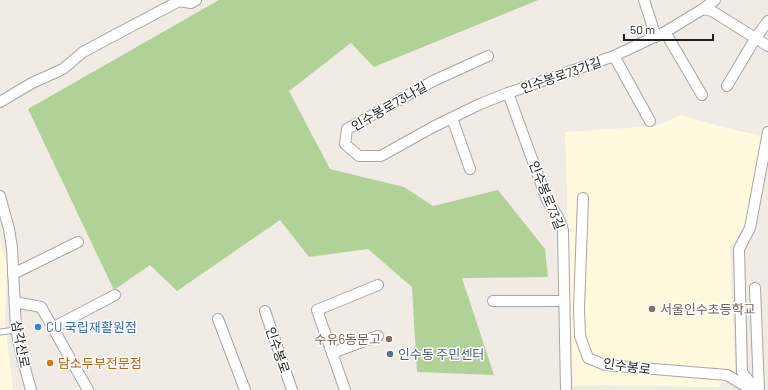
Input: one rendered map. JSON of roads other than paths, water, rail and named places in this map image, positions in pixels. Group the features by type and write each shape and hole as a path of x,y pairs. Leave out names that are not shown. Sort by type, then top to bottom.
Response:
{"street":[{"path":"0,102 32,83 62,69 83,52 179,1 191,3 196,0"},
{"path":"644,0 660,35 702,95"},
{"name":"인수봉로73가길","path":"508,93 614,56 660,35 702,5 714,0"},
{"path":"702,5 768,46"},
{"path":"727,86 755,38 768,21"},
{"name":"인수봉로73나길","path":"488,56 433,81 347,129 346,144 359,156 381,156 433,127 508,93"},
{"name":"인수봉로73가길","path":"614,56 650,121"},
{"name":"인수봉로73길","path":"508,93 547,200 558,217 563,230 566,390"},
{"path":"452,118 470,169"},
{"path":"756,390 742,372 739,249 750,228 768,132"},
{"name":"삼각산로","path":"0,196 9,229 16,330 31,390"},
{"name":"인수봉로","path":"583,198 579,309 580,336 588,358 605,365 726,375 752,390"},
{"path":"13,274 78,242"},
{"path":"345,390 317,310 378,285"},
{"path":"755,288 760,390"},
{"path":"52,328 115,295"},
{"path":"493,301 564,301"},
{"path":"15,302 41,306 88,390"},
{"name":"인수봉로","path":"265,311 292,390"},
{"path":"218,319 245,390"},
{"path":"332,353 378,336"}],"lane":[{"path":"0,332 16,330"}],"place":[{"name":"서울인수초등학교","path":"652,309"},
{"name":"CU 국립재활원점","path":"38,327"},
{"name":"수유6동문고","path":"389,339"},
{"name":"인수동 주민센터","path":"390,354"},
{"name":"담소두부전문점","path":"50,363"}]}
